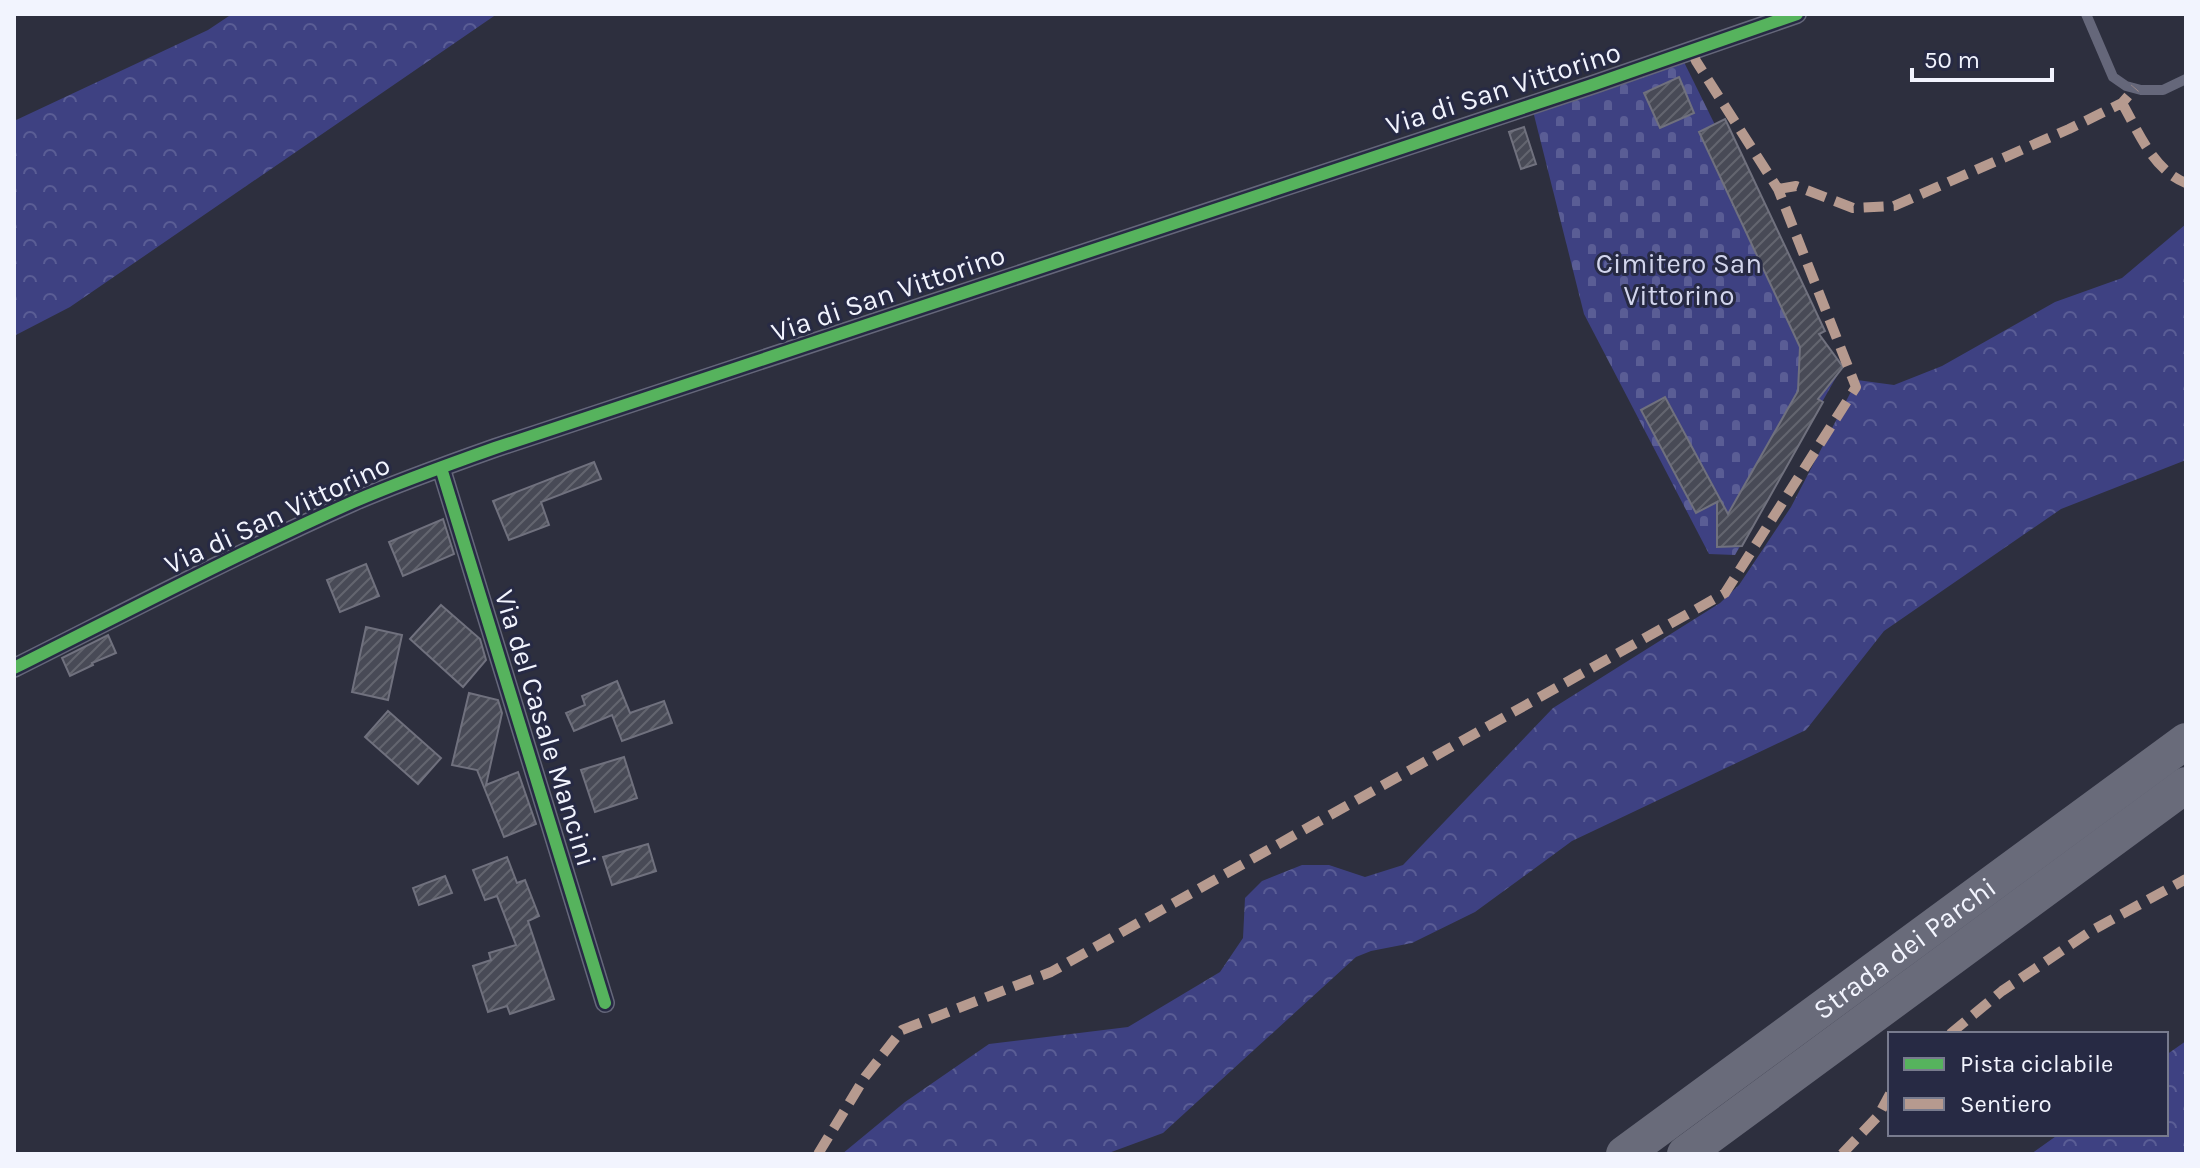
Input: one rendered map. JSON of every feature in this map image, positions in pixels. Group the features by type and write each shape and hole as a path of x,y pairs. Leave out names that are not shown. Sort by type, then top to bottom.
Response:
{"highway":[{"name":"Strada dei Parchi","path":"1624,1154 2186,741"},
{"name":"Strada dei Parchi","path":"1685,1154 2186,785"}],"street":[{"name":"Via di San Vittorino","path":"14,668 281,535 365,497 495,448 1595,84 1797,14"},
{"name":"Via del Casale Mancini","path":"441,468 605,1003"}],"lane":[{"path":"2086,14 2113,77 2126,86 2163,90 2186,79"}],"green space":[{"path":"232,14 497,14 70,307 14,336 14,121 208,30"},
{"name":"Cimitero San Vittorino","path":"1683,60 1838,374 1735,555 1709,554 1584,314 1533,111"},
{"path":"2186,224 2186,460 2061,509 1884,631 1806,730 1572,841 1475,912 1412,943 1356,957 1163,1133 1106,1154 842,1154 905,1102 989,1044 1128,1027 1220,972 1243,938 1245,898 1262,881 1302,865 1329,865 1365,877 1403,865 1553,708 1720,603 1739,585 1791,507 1857,380 1894,385 1942,366 2055,302 2122,278"},
{"path":"2186,1041 2186,1154 2031,1154 2056,1136 2168,1136 2168,1054"}],"building":[{"path":"1679,77 1694,113 1660,128 1644,93"},
{"path":"1725,119 1825,331 1819,334 1843,367 1818,399 1823,402 1742,546 1717,547 1717,502 1696,513 1641,410 1665,397 1728,514 1798,391 1800,347 1699,132"},
{"path":"1524,127 1536,164 1521,169 1509,132"},
{"path":"594,462 601,479 541,502 549,525 509,540 493,501"},
{"path":"443,519 454,554 403,576 389,542"},
{"path":"366,564 379,596 340,612 327,580"},
{"path":"441,605 480,639 486,660 463,687 410,639"},
{"path":"366,627 402,635 388,700 352,692"},
{"path":"108,635 116,653 70,676 62,658"},
{"path":"617,681 630,713 664,701 672,723 622,741 612,715 574,731 566,713 585,705 582,696"},
{"path":"469,693 498,700 502,713 486,785 518,772 536,824 504,837 477,770 452,765"},
{"path":"388,711 441,758 418,784 365,737"},
{"path":"624,757 637,798 595,812 581,770"},
{"path":"648,844 656,871 612,885 603,857"},
{"path":"507,857 517,883 525,880 539,916 528,921 554,999 510,1014 507,1006 488,1012 473,966 491,960 489,953 516,945 497,896 485,900 473,870"},
{"path":"445,876 452,893 419,905 413,888"}],"marked path":[{"path":"818,1154 865,1077 902,1030 1051,972 1725,593 1856,387 1778,189 1692,50"},
{"path":"1778,189 1796,186 1853,208 1894,206 2069,129 2122,103 2135,88"},
{"path":"2122,103 2155,159 2174,177 2186,183"},
{"path":"1952,1032 2002,991 2091,931 2186,879"},
{"path":"1842,1154 1878,1116 1888,1098"}],"cycle path":[{"path":"14,668 310,521 441,467 1797,14"},
{"path":"441,468 605,1003"}]}
